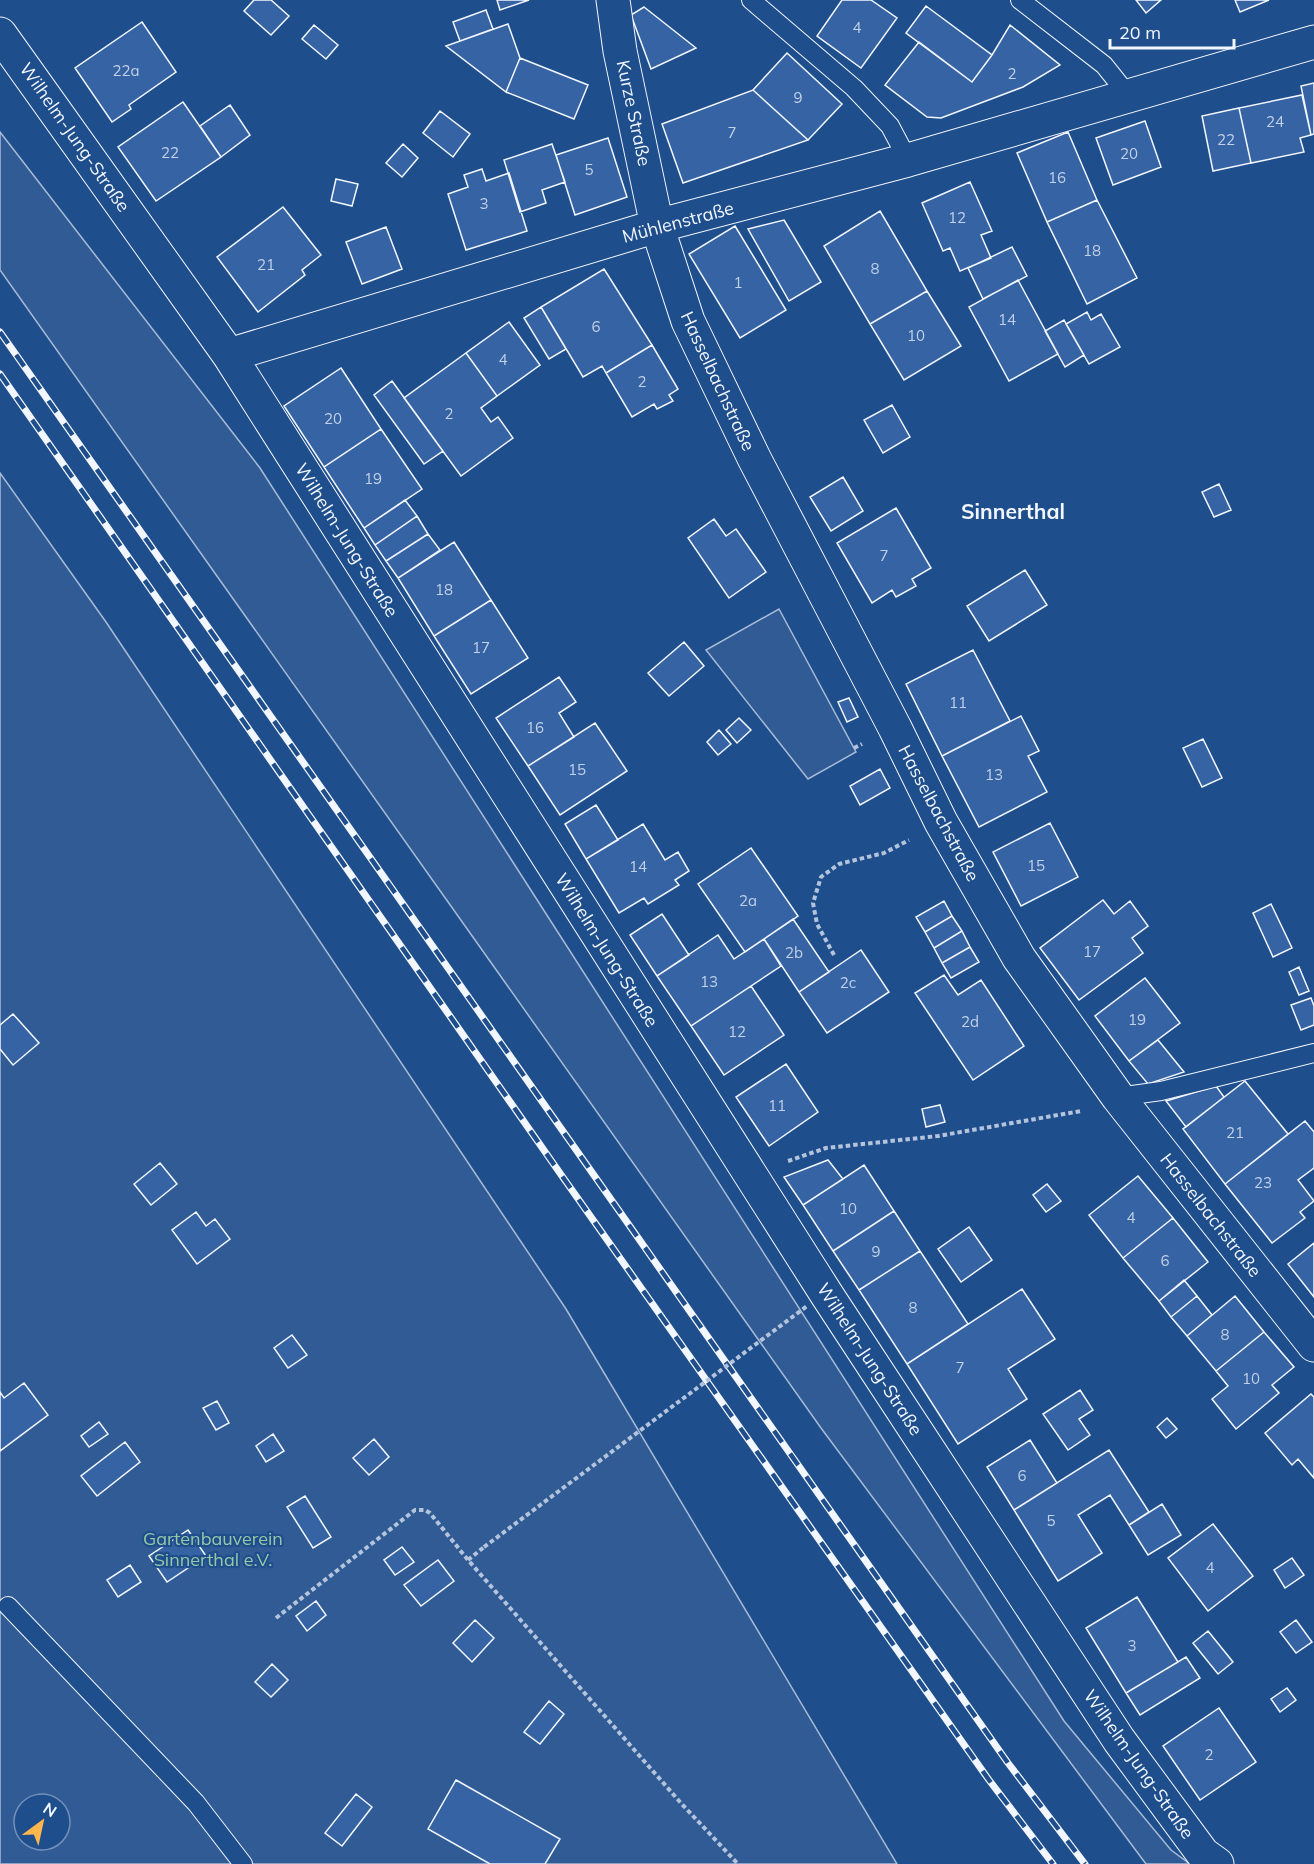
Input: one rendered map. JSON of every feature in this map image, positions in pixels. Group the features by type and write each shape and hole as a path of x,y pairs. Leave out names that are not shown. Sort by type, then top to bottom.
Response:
{"street":[{"name":"Kurze Straße","path":"613,0 620,51 657,226"},
{"name":"Wilhelm-Jung-Straße","path":"0,34 229,355 752,1178 1119,1740 1203,1854 1217,1864"},
{"name":"Mühlenstraße","path":"229,355 657,226 908,160 1314,42"},
{"name":"Hasselbachstraße","path":"657,226 688,321 754,458 895,728 941,822 1019,958 1118,1097 1314,1346"}],"lane":[{"path":"751,0 854,88 890,126 908,160"},
{"path":"1020,0 1104,65 1128,95"},
{"path":"1118,1097 1161,1091 1314,1053"},
{"path":"8,1606 196,1803 243,1864"}],"path":[{"path":"834,955 817,924 813,903 821,877 839,864 884,853 941,822"},
{"path":"752,1178 794,1158 826,1148 938,1136 1044,1118 1087,1110 1118,1097"},
{"path":"468,1560 807,1306"},
{"path":"276,1618 415,1510 430,1513 468,1560 680,1802 738,1864"}],"shaded area":[{"path":"0,132 260,468 1064,1721 1171,1850 1190,1864 1146,1864 821,1428 0,270"},
{"path":"0,473 106,622 566,1309 897,1864 0,1864"},
{"path":"779,609 856,752 808,779 706,650"}],"building":[{"path":"254,0 271,0 289,16 271,35 244,11"},
{"path":"497,0 529,0 500,10"},
{"path":"842,0 871,0 897,18 861,68 817,36"},
{"path":"1136,0 1161,0 1146,13"},
{"path":"1235,0 1269,0 1240,12"},
{"path":"926,6 992,55 972,82 906,33"},
{"path":"644,7 696,48 651,69 631,15"},
{"path":"486,10 493,29 460,41 453,22"},
{"path":"142,22 176,72 129,105 131,109 112,122 75,68"},
{"path":"508,24 520,58 506,92 446,46"},
{"path":"314,25 338,45 326,59 302,39"},
{"path":"1010,25 1060,65 1023,87 941,118 927,117 885,85 919,42 972,82"},
{"path":"787,53 842,104 808,140 753,90"},
{"path":"520,58 588,85 574,119 506,92"},
{"path":"1314,83 1314,134 1311,135 1301,86"},
{"path":"753,90 808,140 683,183 662,124"},
{"path":"1302,95 1311,135 1300,138 1304,152 1251,163 1239,108"},
{"path":"183,102 221,157 156,201 118,147"},
{"path":"230,105 250,135 221,157 200,126"},
{"path":"1239,108 1251,163 1213,171 1202,116"},
{"path":"440,111 470,134 453,157 423,133"},
{"path":"1145,121 1161,167 1113,185 1096,138"},
{"path":"1068,132 1097,200 1047,222 1017,153"},
{"path":"608,138 627,197 575,215 556,155"},
{"path":"403,144 418,158 402,177 386,163"},
{"path":"552,144 565,182 542,190 546,203 520,212 504,160"},
{"path":"482,169 486,181 509,173 527,231 466,250 448,194 468,187 464,175"},
{"path":"336,179 358,184 352,206 331,201"},
{"path":"970,182 992,231 981,235 991,258 960,271 950,248 943,251 922,203"},
{"path":"1097,200 1137,278 1087,304 1047,222"},
{"path":"283,207 321,255 302,270 305,275 258,312 217,257"},
{"path":"880,211 927,291 870,324 824,246"},
{"path":"784,220 821,282 789,301 748,229"},
{"path":"735,226 786,310 740,338 689,254"},
{"path":"386,227 402,269 362,284 346,242"},
{"path":"1012,247 1027,276 983,299 968,268"},
{"path":"604,269 652,345 606,373 602,366 583,377 541,307"},
{"path":"1018,280 1058,354 1009,381 969,307"},
{"path":"927,291 961,346 904,380 870,324"},
{"path":"541,307 566,349 549,359 524,318"},
{"path":"1087,312 1091,320 1101,314 1120,347 1089,364 1066,324"},
{"path":"1064,320 1084,355 1065,367 1045,331"},
{"path":"509,322 540,365 497,396 466,353"},
{"path":"652,345 678,389 669,395 673,401 657,409 654,404 632,417 606,373"},
{"path":"466,353 497,396 481,408 491,422 498,417 513,438 461,476 404,398"},
{"path":"341,368 381,429 324,467 284,406"},
{"path":"392,381 443,451 424,464 374,395"},
{"path":"892,405 910,437 883,453 864,420"},
{"path":"381,429 422,489 364,528 324,467"},
{"path":"843,477 863,511 831,531 810,497"},
{"path":"1219,484 1231,510 1214,517 1202,492"},
{"path":"405,500 417,516 375,545 364,528"},
{"path":"896,508 931,568 912,579 916,586 896,597 892,590 872,603 837,543"},
{"path":"417,516 428,534 386,561 375,545"},
{"path":"714,519 726,536 736,529 766,572 729,598 688,538"},
{"path":"428,534 440,550 398,578 386,561"},
{"path":"454,542 491,600 434,636 398,578"},
{"path":"1025,570 1047,605 989,641 967,606"},
{"path":"491,600 528,658 471,694 434,636"},
{"path":"684,642 704,666 669,696 648,673"},
{"path":"973,650 1010,721 942,756 906,684"},
{"path":"559,677 576,702 559,713 574,737 528,766 496,718"},
{"path":"849,698 858,717 847,722 838,702"},
{"path":"1021,716 1039,751 1028,756 1047,792 979,827 942,756"},
{"path":"739,718 751,730 737,743 726,730"},
{"path":"595,723 627,771 560,815 528,766"},
{"path":"719,730 731,744 718,755 707,742"},
{"path":"1203,739 1222,778 1202,787 1183,748"},
{"path":"880,769 890,788 860,805 850,786"},
{"path":"596,805 618,840 586,859 565,824"},
{"path":"1050,823 1078,877 1021,906 993,852"},
{"path":"643,824 665,860 678,852 689,871 675,880 679,885 648,904 644,898 619,913 586,859"},
{"path":"751,848 798,916 745,952 698,884"},
{"path":"1103,900 1114,914 1130,901 1148,926 1132,938 1143,953 1079,1000 1040,948"},
{"path":"944,901 952,916 925,932 916,917"},
{"path":"1271,904 1292,948 1273,957 1253,913"},
{"path":"662,914 689,955 657,976 630,935"},
{"path":"952,916 962,931 934,948 925,932"},
{"path":"793,919 829,972 799,992 764,939"},
{"path":"962,931 970,947 942,963 934,948"},
{"path":"718,935 734,959 764,939 781,966 691,1026 657,976"},
{"path":"970,947 979,962 951,978 942,963"},
{"path":"861,950 889,992 827,1033 799,992"},
{"path":"1299,967 1309,991 1299,995 1289,972"},
{"path":"944,975 958,995 981,980 1024,1046 973,1080 915,993"},
{"path":"1145,978 1180,1023 1129,1061 1095,1016"},
{"path":"751,986 784,1035 724,1075 691,1026"},
{"path":"1311,998 1314,1006 1314,1025 1301,1030 1291,1005"},
{"path":"13,1014 39,1043 13,1065 0,1049 0,1025"},
{"path":"1158,1040 1184,1072 1148,1084 1129,1061"},
{"path":"786,1064 818,1112 769,1146 736,1097"},
{"path":"1245,1081 1288,1134 1225,1184 1183,1129"},
{"path":"1216,1086 1224,1097 1186,1127 1166,1101"},
{"path":"940,1105 945,1122 926,1127 922,1109"},
{"path":"1305,1121 1314,1132 1314,1168 1298,1180 1314,1201 1300,1212 1305,1218 1272,1243 1225,1184"},
{"path":"828,1160 843,1179 803,1205 784,1177"},
{"path":"160,1163 177,1184 151,1205 134,1184"},
{"path":"864,1165 894,1211 833,1251 803,1205"},
{"path":"1138,1176 1173,1218 1123,1258 1089,1215"},
{"path":"1047,1184 1061,1201 1046,1212 1033,1195"},
{"path":"894,1211 920,1251 859,1290 833,1251"},
{"path":"196,1212 206,1226 215,1219 230,1239 197,1264 172,1230"},
{"path":"1173,1218 1208,1262 1159,1301 1123,1258"},
{"path":"969,1227 992,1260 961,1282 938,1249"},
{"path":"1314,1243 1314,1297 1288,1264"},
{"path":"920,1251 968,1324 907,1364 859,1290"},
{"path":"1184,1280 1197,1296 1171,1317 1159,1301"},
{"path":"1022,1289 1055,1339 1008,1369 1027,1399 958,1444 907,1364"},
{"path":"1197,1296 1212,1315 1187,1336 1171,1317"},
{"path":"1235,1296 1264,1332 1216,1371 1187,1336"},
{"path":"1264,1332 1294,1367 1272,1385 1279,1393 1236,1429 1212,1399 1228,1386 1216,1371"},
{"path":"292,1335 307,1355 288,1368 274,1348"},
{"path":"24,1383 48,1415 0,1451 0,1392 4,1398"},
{"path":"1080,1390 1093,1410 1079,1419 1090,1435 1068,1450 1043,1414"},
{"path":"1311,1394 1314,1397 1314,1478 1298,1459 1292,1465 1265,1433"},
{"path":"217,1401 229,1423 216,1430 203,1408"},
{"path":"1167,1418 1177,1429 1166,1438 1157,1427"},
{"path":"99,1422 108,1434 89,1447 81,1436"},
{"path":"273,1434 284,1451 266,1462 256,1446"},
{"path":"374,1439 389,1457 369,1475 353,1458"},
{"path":"1030,1440 1057,1483 1014,1510 987,1467"},
{"path":"125,1442 140,1462 97,1496 81,1476"},
{"path":"1109,1450 1149,1512 1129,1525 1110,1495 1078,1515 1102,1553 1058,1581 1014,1510"},
{"path":"305,1496 331,1537 313,1548 287,1507"},
{"path":"1162,1504 1181,1535 1148,1555 1129,1525"},
{"path":"1213,1524 1253,1576 1208,1611 1168,1558"},
{"path":"188,1530 206,1556 167,1582 149,1556"},
{"path":"402,1547 414,1562 395,1575 384,1560"},
{"path":"1292,1558 1304,1575 1285,1588 1274,1570"},
{"path":"438,1560 454,1581 421,1606 404,1585"},
{"path":"130,1565 141,1582 118,1597 107,1580"},
{"path":"1137,1597 1178,1662 1126,1693 1086,1628"},
{"path":"316,1601 326,1615 307,1631 296,1616"},
{"path":"475,1620 494,1638 472,1662 453,1643"},
{"path":"1296,1620 1312,1642 1296,1653 1280,1632"},
{"path":"1208,1631 1233,1662 1218,1674 1193,1643"},
{"path":"1186,1657 1200,1678 1140,1715 1126,1693"},
{"path":"272,1664 288,1680 271,1697 255,1682"},
{"path":"1287,1688 1296,1700 1280,1712 1271,1699"},
{"path":"549,1701 564,1714 540,1744 524,1732"},
{"path":"1219,1708 1256,1762 1200,1800 1163,1746"},
{"path":"456,1780 560,1839 545,1864 490,1864 428,1829"},
{"path":"356,1794 372,1807 342,1846 325,1833"}],"railway":[{"path":"0,332 1008,1763 1085,1864"},
{"path":"0,374 562,1176 989,1780 1053,1864"}],"district":[{"name":"Sinnerthal","path":"1013,511"}],"park label":[{"name":"Gartenbauverein Sinnerthal e.V.","path":"213,1548"}]}
